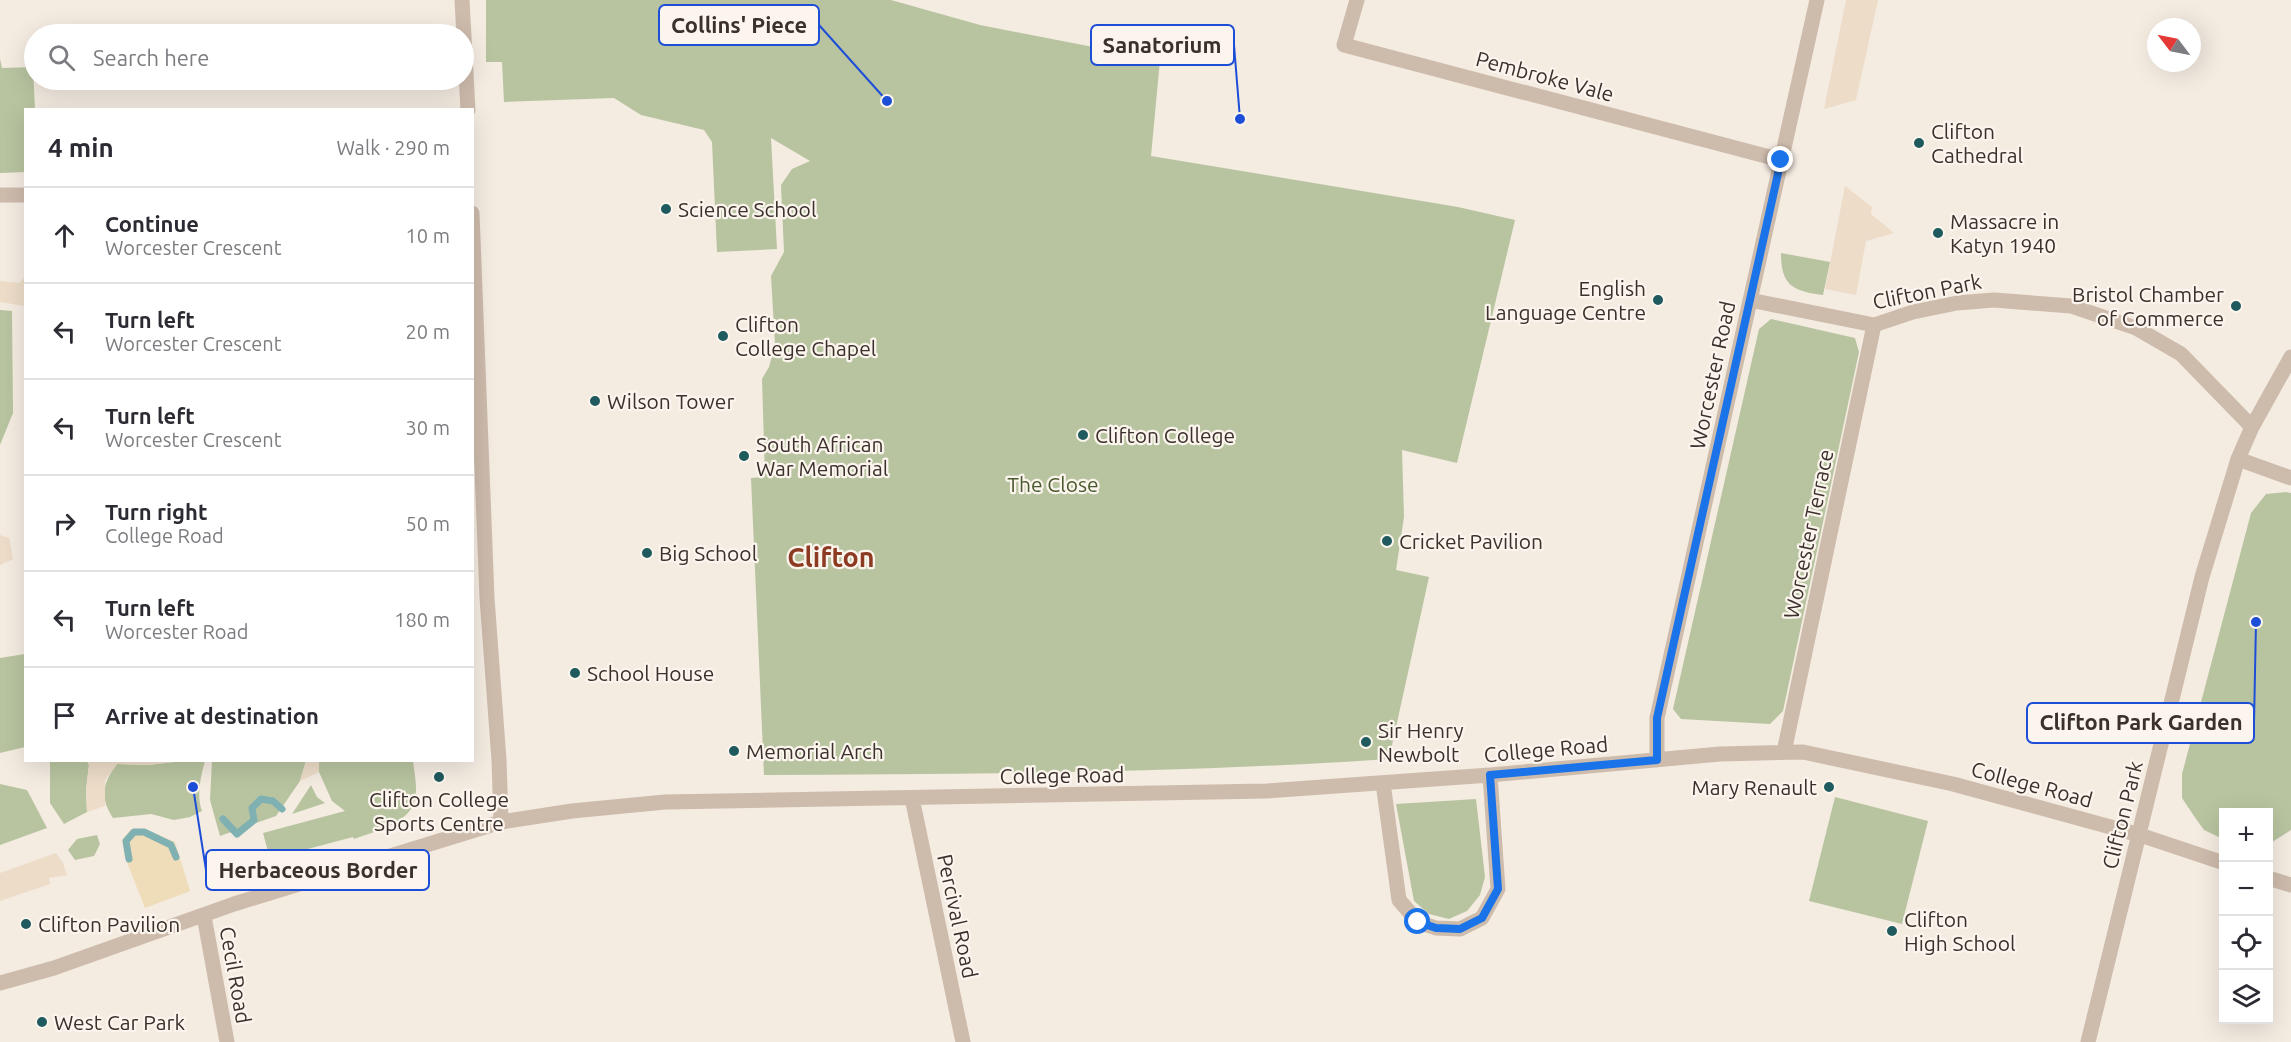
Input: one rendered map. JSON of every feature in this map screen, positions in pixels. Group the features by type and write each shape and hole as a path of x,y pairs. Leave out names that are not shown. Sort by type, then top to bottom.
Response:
{"street":[{"path":"462,0 463,24"},
{"name":"Pembroke Vale","path":"1357,0 1344,45 1781,160"},
{"name":"Worcester Road","path":"1657,760 1657,718 1817,0"},
{"path":"467,90 468,108"},
{"path":"0,195 24,195"},
{"path":"474,264 487,598 499,760 501,822"},
{"name":"Clifton Park","path":"1750,300 1874,325 1913,312 1957,303 1994,300 2071,306 2136,328 2181,354 2252,427"},
{"name":"Worcester Terrace","path":"1784,752 1874,325"},
{"name":"Clifton Park","path":"2088,1042 2202,577 2238,459 2252,427 2291,357"},
{"path":"2238,459 2291,478"},
{"name":"College Road","path":"0,983 54,968 234,904 501,822 572,811 665,802 1267,791 1490,775 1720,754 1803,752 1953,784 2140,835 2219,861"},
{"path":"1383,783 1399,900 1418,922 1436,928 1460,929 1482,918 1498,889 1490,775"},
{"name":"Percival Road","path":"912,798 963,1042"},
{"path":"2273,880 2291,885"},
{"name":"Cecil Road","path":"204,916 227,1042"}],"green space":[{"name":"The Close","path":"486,0 891,0 980,25 1160,60 1151,156 1458,207 1515,220 1457,463 1402,450 1404,517 1396,570 1429,577 1389,759 1155,770 764,775 751,478 765,477 762,379 769,367 775,344 771,276 784,252 781,185 792,169 810,161 771,138 777,249 717,252 712,142 704,130 641,115 614,98 504,102 502,62 486,62"},
{"path":"0,59 2,68 24,67 24,90 34,90 35,108 24,108 24,172 0,173"},
{"path":"1781,253 1830,262 1823,295 1803,291 1790,284 1783,272"},
{"path":"0,310 12,311 13,413 0,445"},
{"path":"1771,319 1855,338 1859,352 1783,711 1770,724 1681,719 1673,709 1759,329"},
{"path":"2291,493 2291,830 2273,841 2273,808 2219,808 2219,837 2204,830 2182,798 2182,774 2251,513 2266,494"},
{"path":"24,654 24,747 0,753 0,658"},
{"path":"50,762 88,762 87,812 64,824 50,803"},
{"path":"205,762 199,792 202,811 190,817 174,820 151,814 113,818 104,797 104,790 117,764"},
{"path":"212,762 306,762 300,781 276,816 220,836 210,800"},
{"path":"319,762 413,762 416,780 415,799 412,807 399,820 371,833 270,859 263,833 345,811 332,801 319,772"},
{"path":"0,784 27,790 47,828 0,845"},
{"path":"311,785 317,797 325,803 292,814"},
{"path":"1835,797 1928,821 1902,924 1809,901"},
{"path":"1476,799 1485,877 1480,895 1467,911 1449,919 1429,914 1414,901 1396,804"},
{"path":"97,835 100,844 94,856 75,860 68,850 77,839"}],"sand":[{"path":"131,829 145,829 175,842 190,891 145,908 125,857 122,840"}],"shaded area":[{"path":"1846,0 1878,0 1856,100 1824,109"},
{"path":"1845,186 1872,207 1871,214 1894,233 1866,241 1856,295 1825,289"},
{"path":"24,278 24,306 0,302 0,281 19,283"},
{"path":"0,535 9,538 13,559 0,565"},
{"path":"88,762 174,762 148,765 117,764 105,780 105,806 87,812 86,790"},
{"path":"306,762 319,762 319,772 300,781"},
{"path":"56,853 67,875 49,878 50,884 0,901 0,873"}],"waterway":[{"path":"223,819 237,834 254,820 252,808 261,799 273,801 282,809"},
{"path":"129,859 126,841 134,832 144,832 171,845 176,857"}],"place":[{"name":"Collins' Piece","path":"887,101"},
{"name":"Sanatorium","path":"1240,119"},
{"name":"Clifton Cathedral","path":"1919,143"},
{"name":"Science School","path":"666,209"},
{"name":"Massacre in Katyn 1940","path":"1938,233"},
{"name":"English Language Centre","path":"1658,300"},
{"name":"Bristol Chamber of Commerce","path":"2236,306"},
{"name":"Clifton College Chapel","path":"723,336"},
{"name":"Wilson Tower","path":"595,401"},
{"name":"Clifton College","path":"1083,435"},
{"name":"South African War Memorial","path":"744,456"},
{"name":"Cricket Pavilion","path":"1387,541"},
{"name":"Big School","path":"647,553"},
{"name":"Clifton Park Garden","path":"2256,622"},
{"name":"School House","path":"575,673"},
{"name":"Sir Henry Newbolt","path":"1366,742"},
{"name":"Memorial Arch","path":"734,751"},
{"name":"Clifton College Sports Centre","path":"439,777"},
{"name":"Herbaceous Border","path":"193,787"},
{"name":"Mary Renault","path":"1829,787"},
{"name":"Clifton Pavilion","path":"26,924"},
{"name":"Clifton High School","path":"1892,931"},
{"name":"West Car Park","path":"42,1022"}],"district":[{"name":"Clifton","path":"831,557"}],"route":[{"path":"1418,922 1436,928 1460,929 1482,918 1498,889 1490,775 1657,760 1657,718 1781,160"}]}
